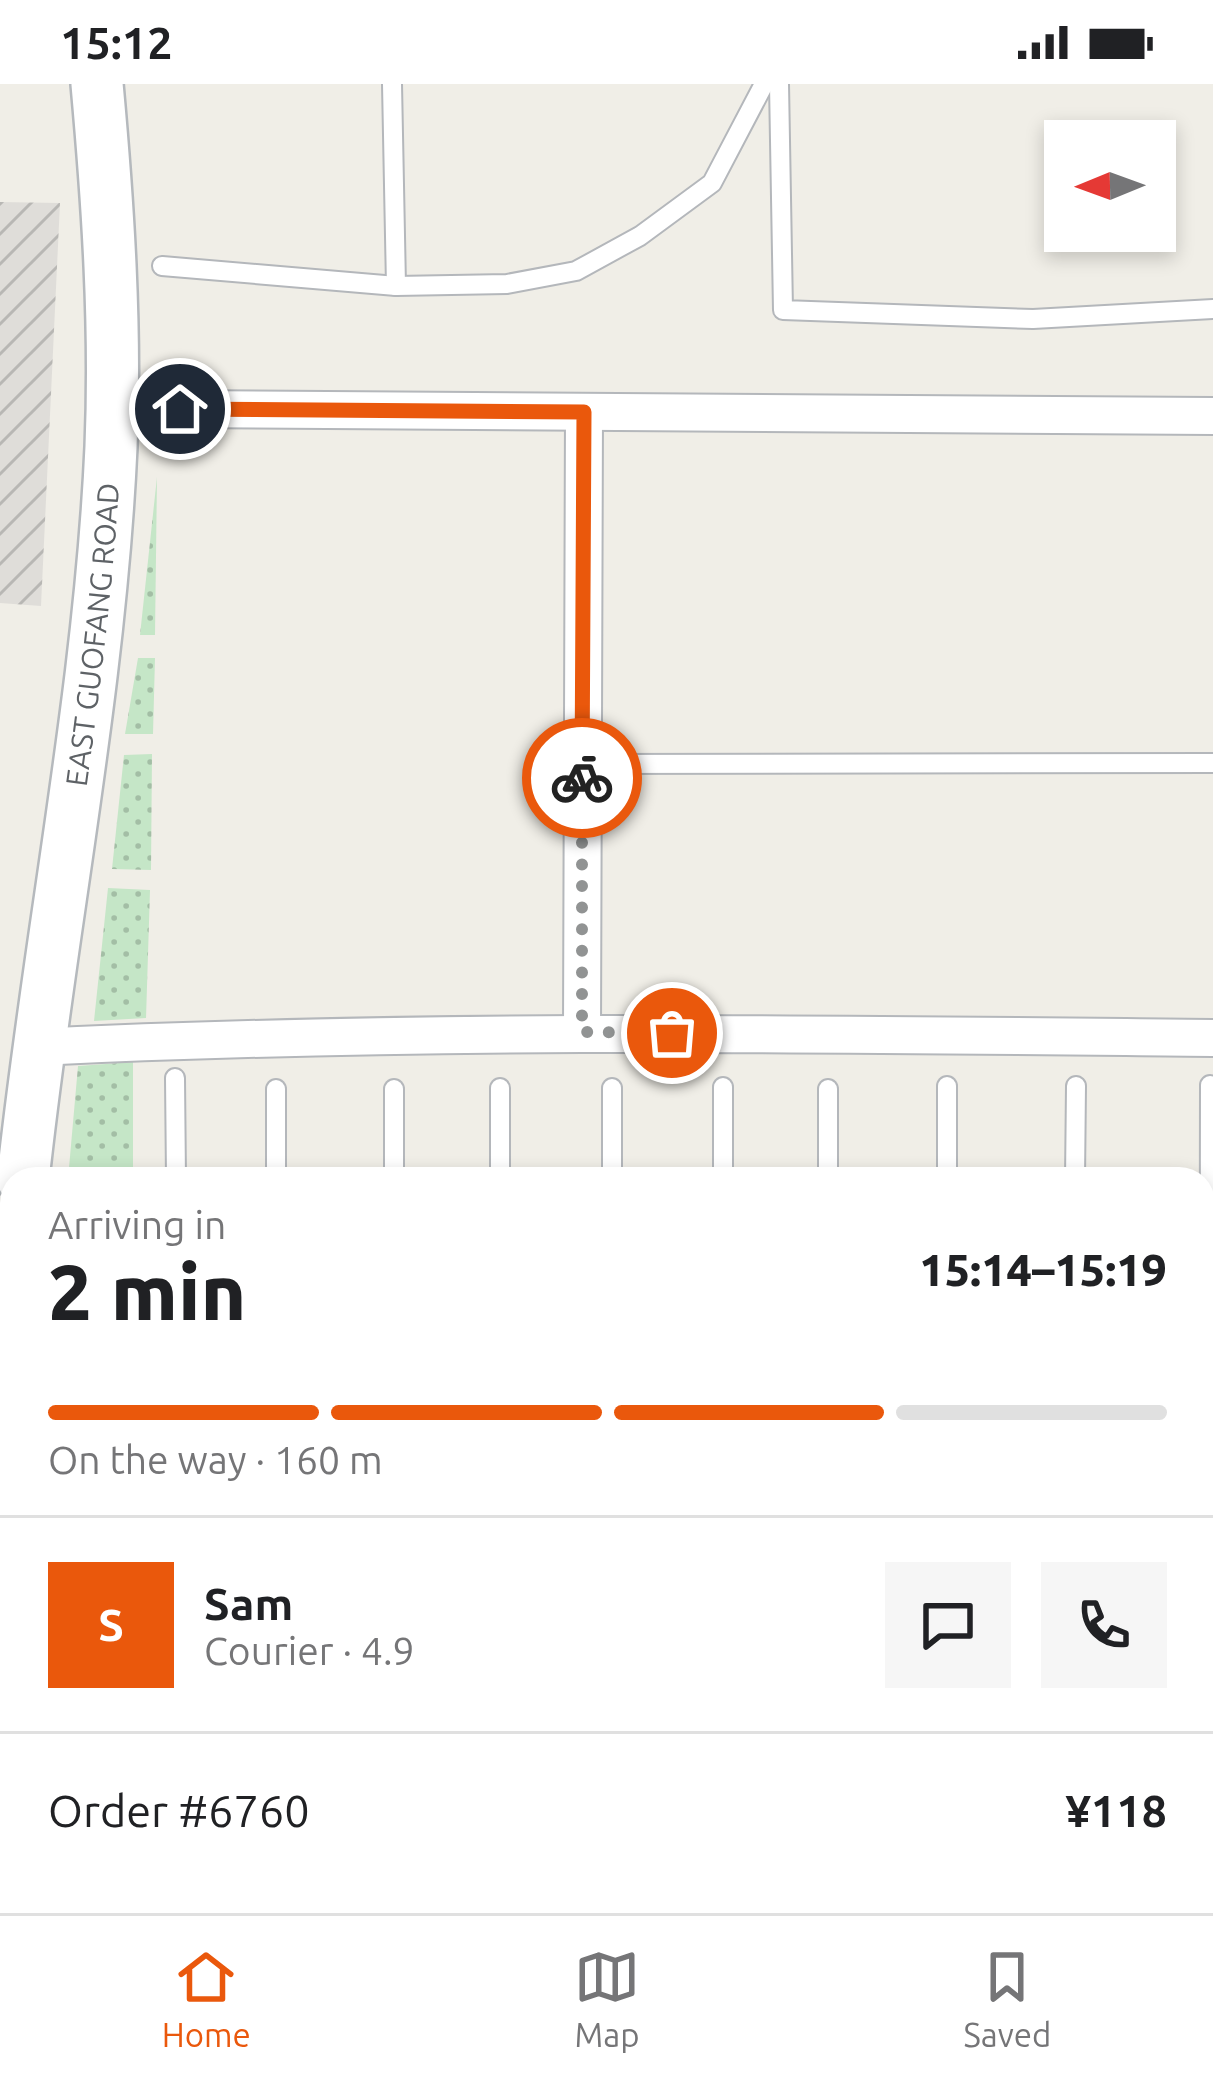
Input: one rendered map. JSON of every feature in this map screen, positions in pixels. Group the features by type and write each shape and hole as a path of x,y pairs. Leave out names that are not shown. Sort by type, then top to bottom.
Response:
{"street":[{"name":"EAST GUOFANG ROAD","path":"24,1167 93,659 111,449 112,337 97,84"},
{"path":"180,409 1213,416"},
{"path":"582,1032 584,412"},
{"path":"37,1047 582,1032 1213,1038"}],"lane":[{"path":"392,84 396,286"},
{"path":"162,266 396,286 507,284 576,272 640,236 712,183 764,84"},
{"path":"779,84 783,310 1033,319 1213,309"},
{"path":"582,764 1213,764"},
{"path":"175,1078 176,1167"},
{"path":"1209,1167 1210,1085"},
{"path":"947,1086 947,1167"},
{"path":"1076,1086 1076,1167"},
{"path":"723,1087 723,1167"},
{"path":"500,1088 500,1167"},
{"path":"612,1088 612,1167"},
{"path":"275,1089 276,1167"},
{"path":"394,1089 394,1167"},
{"path":"828,1089 828,1167"}],"shaded area":[{"path":"0,202 60,203 41,606 0,603"}],"green space":[{"path":"157,477 155,635 140,635"},
{"path":"138,658 155,658 153,734 125,734"},
{"path":"152,754 151,870 112,869 124,755"},
{"path":"108,888 150,890 146,1018 94,1021"},
{"path":"133,1062 133,1167 69,1167 78,1066"}],"way so far":[{"path":"582,778 582,1032 672,1033"}],"route":[{"path":"180,409 584,412 582,778"}]}
